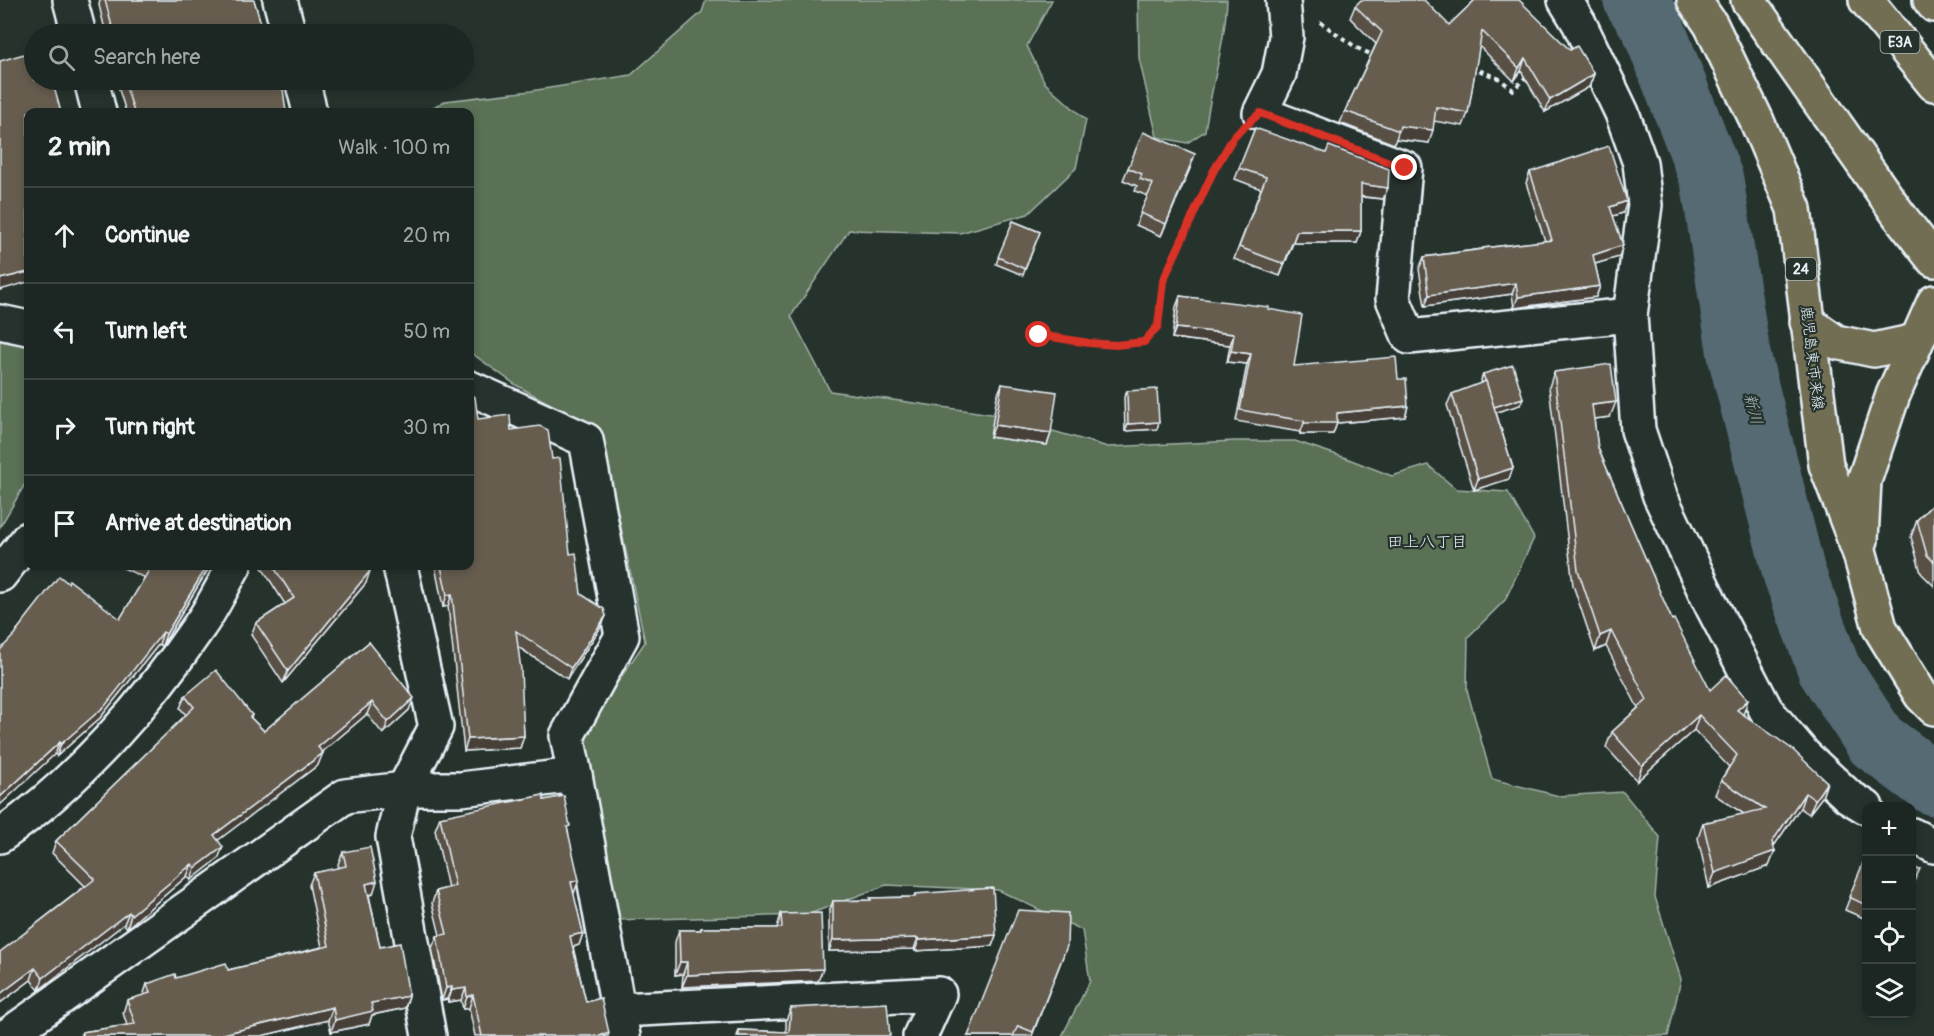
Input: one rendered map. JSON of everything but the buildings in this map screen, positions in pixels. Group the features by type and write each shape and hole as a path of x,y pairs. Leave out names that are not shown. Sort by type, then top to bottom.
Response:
{"main road":[{"name":"鹿児島東市来線","path":"1694,0 1711,25 1756,119 1794,208 1826,465 1860,554 1880,628 1921,695 1934,708"},
{"path":"1748,0 1899,215 1934,260"},
{"name":"E3A","path":"1866,0 1934,84"},
{"path":"1930,0 1934,5"},
{"name":"鹿児島東市来線","path":"1860,554 1863,482 1893,395 1934,302"},
{"path":"1807,321 1836,342 1874,350 1916,341"}],"street":[{"path":"70,0 76,24"},
{"path":"280,0 286,24"},
{"path":"1283,0 1286,38 1279,74 1260,113 1405,168 1393,299 1409,337 1630,315"},
{"path":"1565,0 1579,23 1622,112 1640,163 1645,205 1630,315 1638,430 1660,496 1711,604 1767,710 1804,755 1848,796 1862,805"},
{"path":"94,90 98,108"},
{"path":"304,90 309,108"},
{"path":"0,322 24,327"},
{"path":"474,390 586,440 622,636 567,736 621,1023 939,994 920,1036"},
{"path":"0,575 24,544"},
{"path":"0,836 53,795 113,735 161,678 201,624 232,570"},
{"path":"400,570 436,727 404,789 393,837 429,1036"},
{"path":"7,1036 345,796 404,789 461,789 575,775"},
{"path":"1916,837 1934,846"}],"path":[{"path":"1314,18 1357,48 1382,59"},
{"path":"1461,65 1500,79 1513,90 1530,73"},
{"path":"1039,335 1107,345 1144,342 1158,326 1163,281 1213,172 1234,136 1260,113"}],"green space":[{"path":"706,0 1052,0 1027,46 1045,83 1086,120 1076,168 1028,214 960,233 849,230 791,316 830,391 998,415 1108,447 1235,441 1295,441 1392,476 1428,465 1456,489 1508,492 1534,538 1505,600 1468,637 1467,690 1492,779 1559,796 1623,792 1660,837 1655,897 1681,979 1668,1036 1062,1036 1090,981 1082,930 998,890 886,885 807,915 613,920 582,734 645,642 601,432 516,385 474,355 474,108 432,108 445,101 531,91 631,75 702,12"},
{"path":"1138,0 1227,0 1224,33 1205,131 1187,143 1157,137 1139,58"},
{"path":"0,341 24,345 24,486 0,527"}],"waterway":[{"name":"新川","path":"1635,0 1652,25 1712,180 1739,355 1794,573 1829,669 1876,741 1934,784"}],"district":[{"name":"田上八丁目","path":"1427,542"}],"route":[{"path":"1039,335 1116,345 1144,342 1158,326 1163,281 1213,172 1234,136 1260,113 1405,168"}]}
